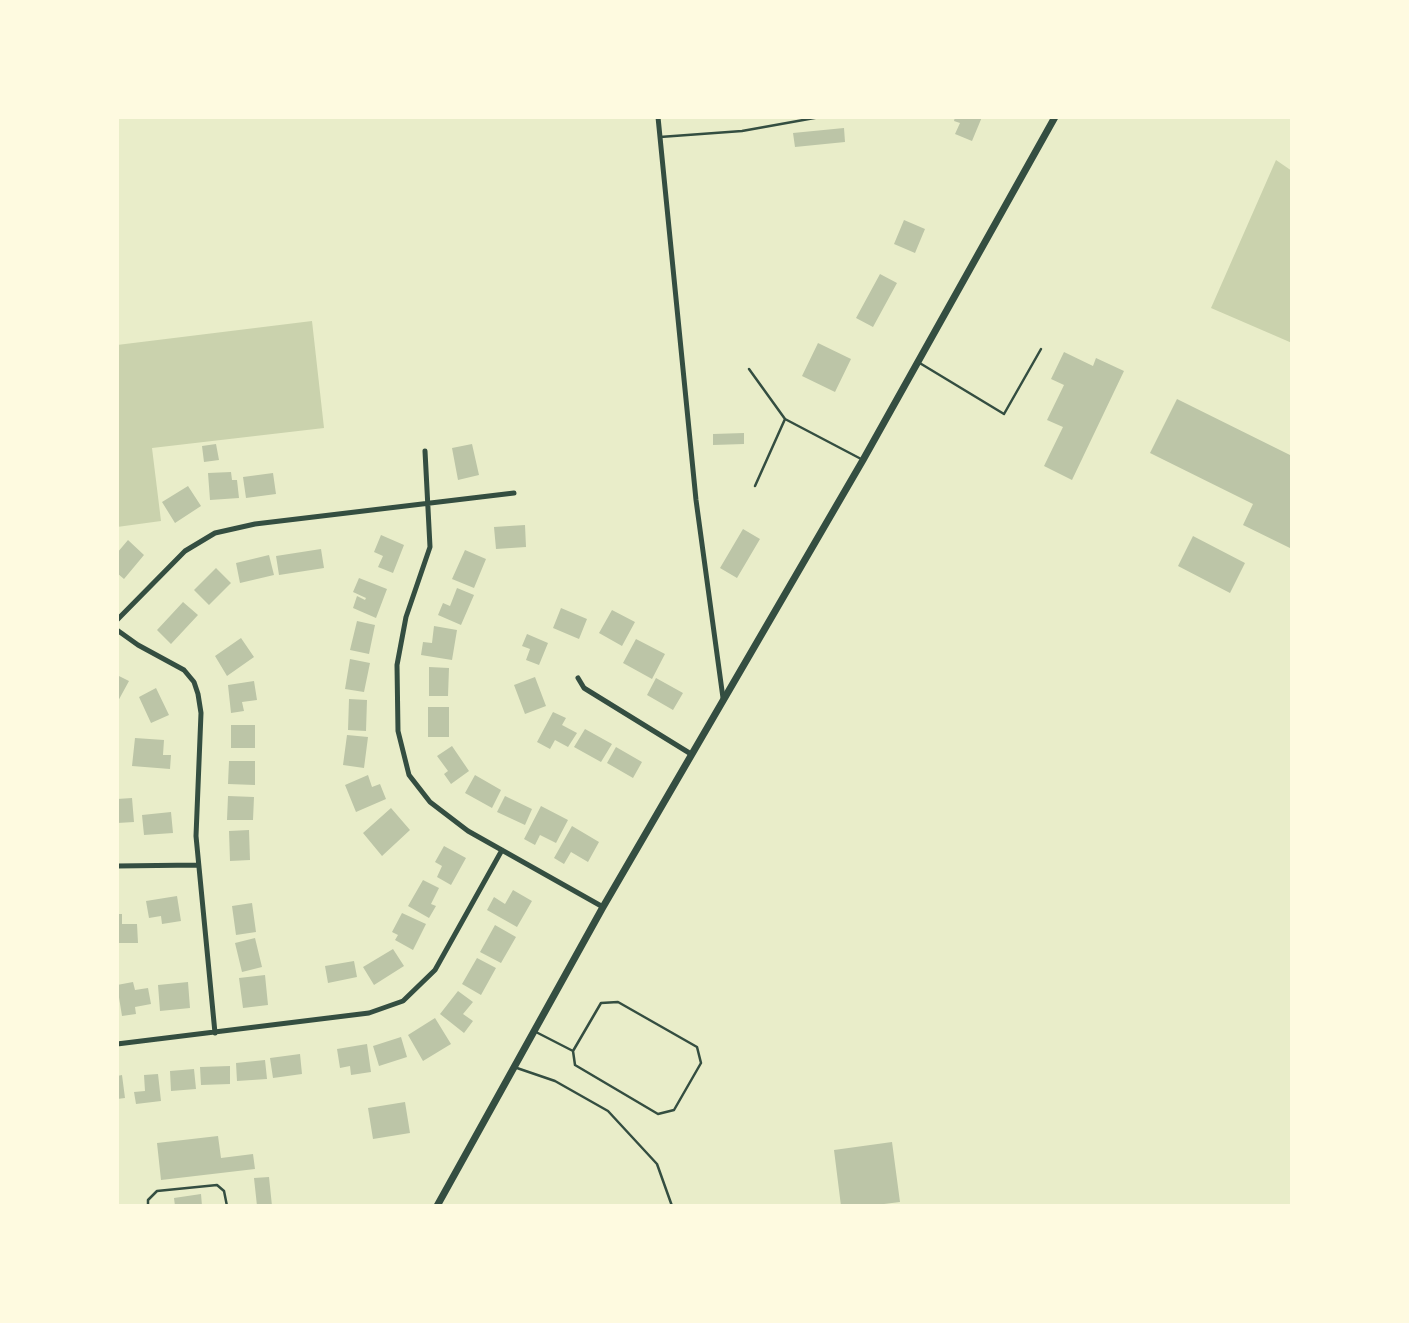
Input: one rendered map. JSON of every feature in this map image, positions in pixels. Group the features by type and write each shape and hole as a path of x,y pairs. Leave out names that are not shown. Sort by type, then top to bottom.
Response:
{"street":[{"path":"658,117 696,500 723,698"},
{"path":"437,1206 603,907 863,460 1055,117"},
{"path":"425,451 430,547 406,617 397,665 397,731 409,775 430,802 468,831 603,907"},
{"path":"117,620 185,551 215,533 255,524 514,492"},
{"path":"117,630 138,645 173,662 194,682 201,713 195,835 215,1033"},
{"path":"578,678 584,688 691,754"},
{"path":"117,1045 369,1013 403,1001 435,970 502,850"},
{"path":"117,866 197,865"}],"lane":[{"path":"660,137 742,131 820,117"},
{"path":"918,362 1004,414 1041,349"},
{"path":"749,369 785,419 863,460"},
{"path":"755,486 785,419"},
{"path":"618,1002 697,1047 701,1063 674,1110 658,1114 575,1065 573,1051 601,1003 618,1002"},
{"path":"534,1031 573,1051"},
{"path":"514,1067 555,1081 608,1111 657,1164 672,1206"},
{"path":"148,1206 148,1200 157,1191 217,1185 224,1191 227,1206"}],"green space":[{"path":"1276,160 1292,171 1292,343 1211,308"},
{"path":"312,321 324,428 152,448 161,521 117,527 117,345"}],"building":[{"path":"955,117 982,117 972,141 955,134 960,123 954,121"},
{"path":"844,128 845,142 795,147 793,133"},
{"path":"904,220 925,229 915,253 894,244"},
{"path":"880,274 897,283 873,327 856,318"},
{"path":"818,343 851,359 835,392 802,376"},
{"path":"1064,352 1093,366 1096,358 1124,371 1072,480 1044,466 1063,427 1047,420 1064,385 1051,379"},
{"path":"1177,399 1292,456 1292,549 1243,525 1253,504 1150,453"},
{"path":"744,433 744,444 713,445 713,434"},
{"path":"216,444 219,460 204,462 202,446"},
{"path":"472,444 479,475 458,480 452,448"},
{"path":"231,472 232,480 237,480 239,498 210,500 208,473"},
{"path":"273,473 276,494 246,498 243,477"},
{"path":"188,486 201,506 175,523 162,502"},
{"path":"525,525 526,547 496,549 494,527"},
{"path":"743,529 760,539 737,578 720,568"},
{"path":"381,535 404,545 393,573 378,567 383,556 374,552"},
{"path":"1193,536 1245,563 1230,593 1178,566"},
{"path":"128,540 144,555 124,579 117,573 117,553"},
{"path":"321,549 324,568 279,575 276,556"},
{"path":"465,550 486,559 474,588 452,579"},
{"path":"269,555 274,575 240,583 236,563"},
{"path":"216,568 231,583 209,605 194,590"},
{"path":"359,578 387,589 376,618 353,608 357,596 365,600 366,598 353,592"},
{"path":"457,588 474,595 461,625 438,615 443,603 450,606"},
{"path":"183,602 198,615 171,644 157,630"},
{"path":"561,608 587,619 579,639 553,628"},
{"path":"612,610 635,622 622,646 599,633"},
{"path":"357,621 375,625 369,654 350,650"},
{"path":"434,626 457,630 452,660 421,655 423,642 432,643"},
{"path":"527,634 548,643 539,665 526,660 530,649 522,646"},
{"path":"241,638 254,657 227,676 215,656"},
{"path":"636,639 665,654 652,679 623,663"},
{"path":"350,659 370,663 364,692 345,689"},
{"path":"429,667 449,668 448,696 429,696"},
{"path":"117,675 129,681 117,703"},
{"path":"535,677 546,706 525,714 514,685"},
{"path":"656,678 683,693 673,710 647,695"},
{"path":"254,681 257,700 242,702 244,711 231,713 228,685"},
{"path":"156,688 169,715 151,723 139,697"},
{"path":"349,699 367,700 366,731 348,730"},
{"path":"428,707 449,707 449,737 428,737"},
{"path":"553,712 566,718 562,725 577,733 568,747 555,740 550,749 537,742"},
{"path":"231,725 255,725 255,748 231,748"},
{"path":"585,729 612,744 601,762 574,747"},
{"path":"347,735 368,737 364,768 343,765"},
{"path":"135,738 164,740 163,755 171,755 170,769 132,766"},
{"path":"452,746 469,771 451,784 444,774 448,771 437,756"},
{"path":"616,747 642,762 633,778 607,763"},
{"path":"229,761 255,761 255,785 228,784"},
{"path":"368,775 372,787 380,784 386,799 356,812 345,785"},
{"path":"475,775 501,790 492,808 465,793"},
{"path":"228,796 254,797 253,820 227,820"},
{"path":"505,796 532,809 525,825 497,812"},
{"path":"132,798 134,822 117,823 117,799"},
{"path":"541,806 568,820 556,843 540,835 535,845 524,839"},
{"path":"391,808 410,830 382,856 363,833"},
{"path":"171,812 173,833 144,835 142,815"},
{"path":"572,826 599,842 588,862 571,852 564,864 554,858"},
{"path":"249,830 250,860 230,861 229,831"},
{"path":"444,846 466,858 451,885 437,877 442,866 435,862"},
{"path":"423,880 439,888 431,904 436,906 429,918 408,906"},
{"path":"513,890 532,901 517,927 487,910 494,897 505,904"},
{"path":"177,896 181,921 162,924 161,916 149,918 146,901"},
{"path":"252,903 256,932 236,935 232,906"},
{"path":"402,913 426,924 413,950 395,940 398,935 392,932"},
{"path":"117,914 122,914 122,924 137,924 138,943 117,943"},
{"path":"495,925 516,937 501,963 480,952"},
{"path":"255,938 262,967 242,972 235,943"},
{"path":"393,949 404,966 374,985 363,967"},
{"path":"477,958 496,968 481,995 462,984"},
{"path":"354,961 357,977 328,983 325,966"},
{"path":"265,975 268,1005 243,1008 239,978"},
{"path":"133,982 135,990 148,988 151,1004 135,1007 136,1014 122,1016 117,985"},
{"path":"188,982 190,1008 160,1011 158,985"},
{"path":"458,991 473,1002 463,1014 473,1021 464,1033 440,1014"},
{"path":"435,1018 451,1044 423,1061 408,1035"},
{"path":"401,1037 407,1057 379,1066 373,1046"},
{"path":"367,1044 371,1072 351,1075 350,1066 340,1068 337,1049"},
{"path":"300,1054 302,1074 273,1078 270,1058"},
{"path":"265,1060 267,1079 237,1081 236,1063"},
{"path":"230,1066 230,1084 201,1085 200,1067"},
{"path":"194,1069 196,1089 171,1091 170,1071"},
{"path":"158,1074 161,1101 136,1104 134,1092 145,1091 144,1075"},
{"path":"122,1075 125,1098 117,1099 117,1076"},
{"path":"405,1102 410,1133 373,1139 368,1108"},
{"path":"218,1136 221,1158 253,1154 255,1169 161,1180 157,1143"},
{"path":"892,1142 900,1202 841,1206 834,1150"},
{"path":"269,1177 272,1206 257,1206 254,1178"},
{"path":"201,1194 202,1206 175,1206 174,1198"}]}
